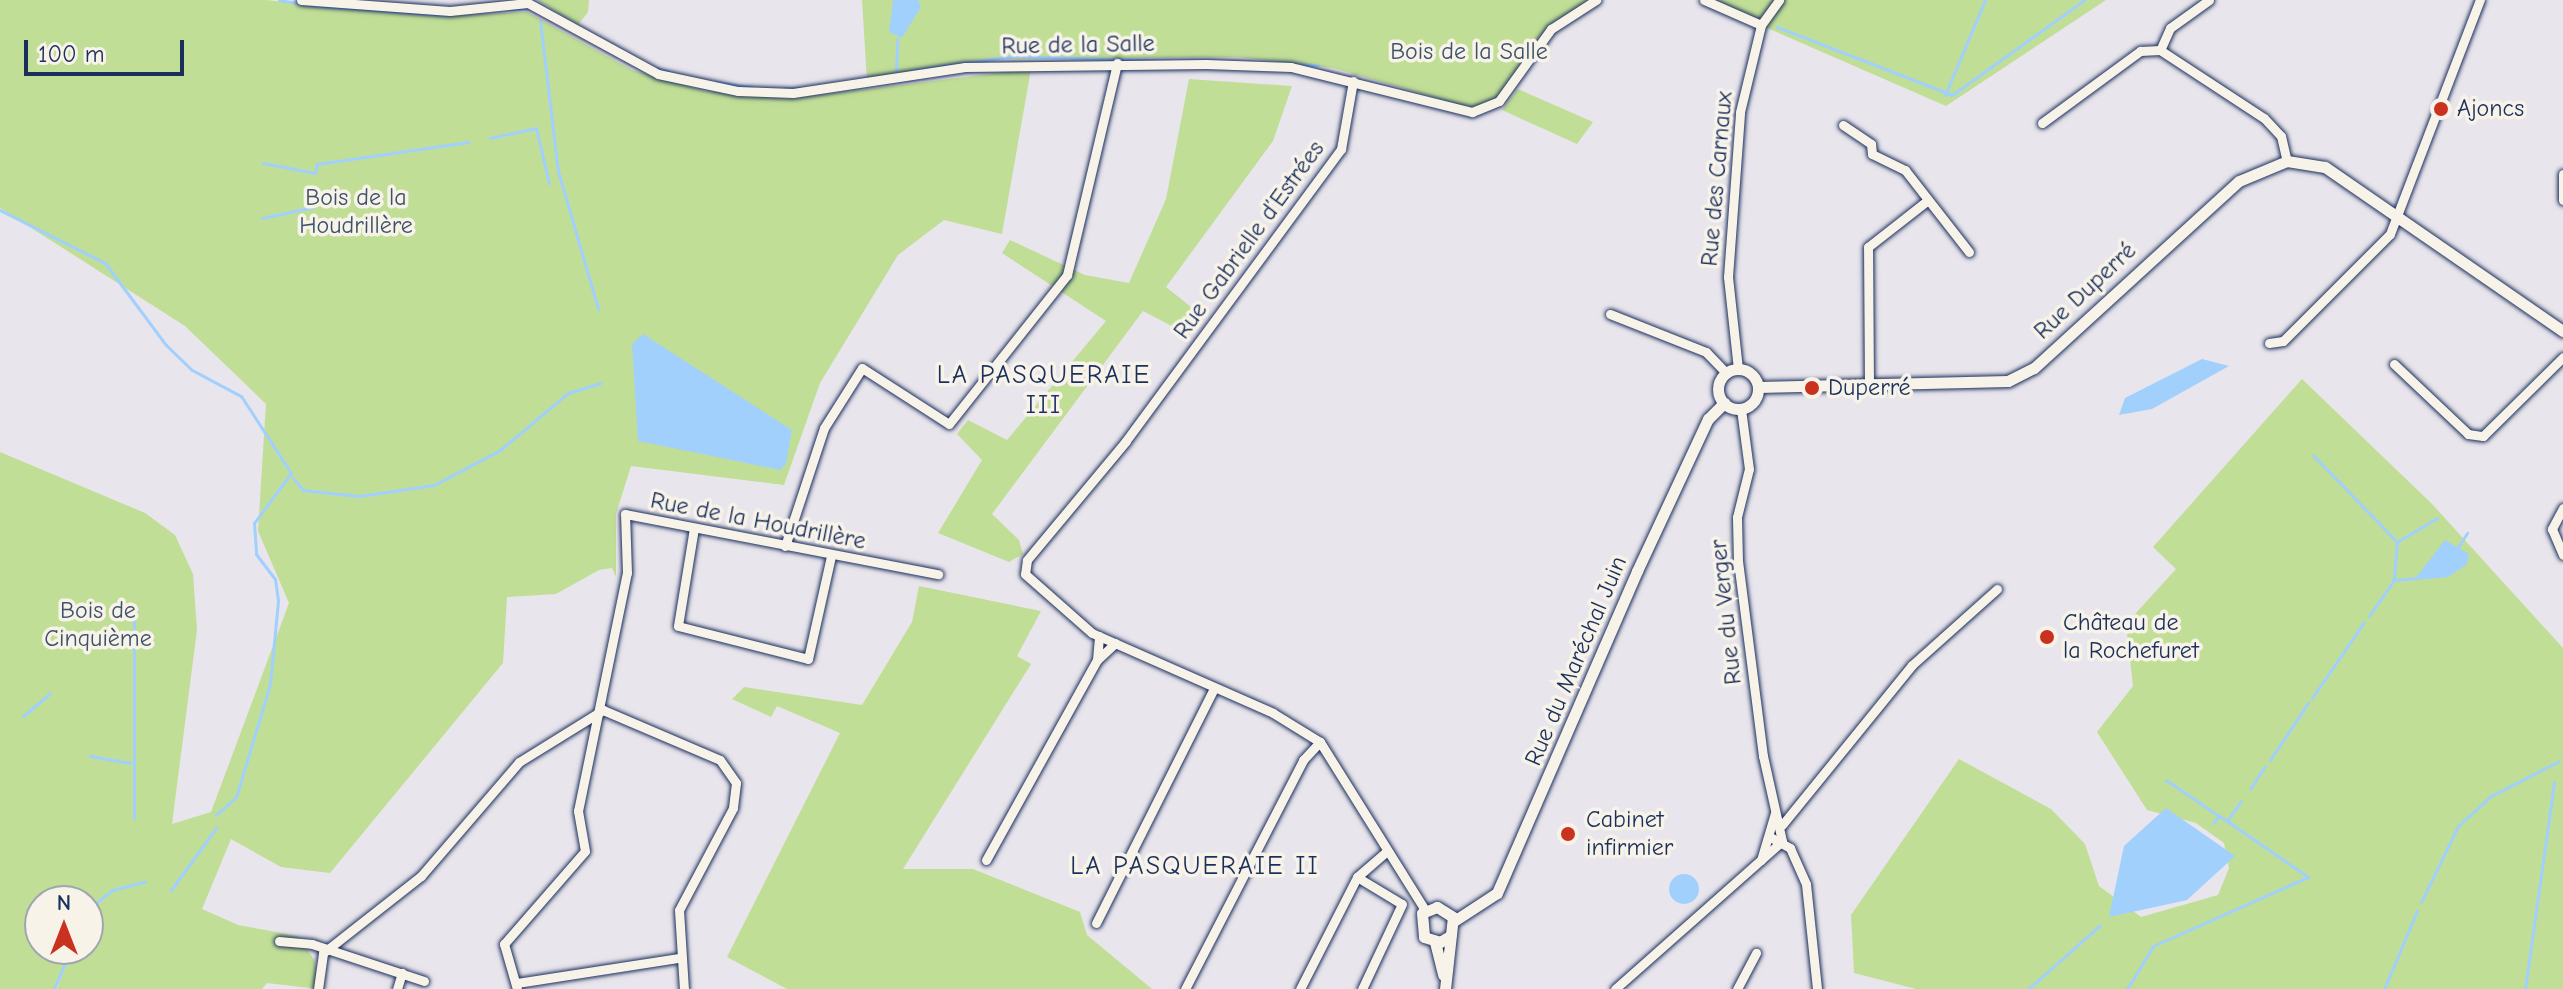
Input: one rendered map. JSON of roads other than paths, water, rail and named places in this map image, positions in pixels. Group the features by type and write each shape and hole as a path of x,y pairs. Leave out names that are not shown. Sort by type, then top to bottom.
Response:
{"street":[{"path":"301,0 450,11 528,2"},
{"name":"Rue de la Salle","path":"528,2 658,74 738,91 806,92 965,67 1117,63 1291,67 1482,111 1499,101 1551,29 1596,0"},
{"path":"1704,0 1761,25"},
{"name":"Rue des Carnaux","path":"1738,369 1728,277 1743,88 1761,25 1779,0"},
{"path":"2160,50 2170,28 2209,0"},
{"path":"2269,343 2283,341 2359,269 2399,216 2480,0"},
{"path":"2042,123 2140,51 2160,50 2264,118 2281,136 2287,161 2325,167 2563,331"},
{"path":"785,546 824,428 862,368 949,424 1073,262 1117,63"},
{"name":"Rue Gabrielle d’Estrées","path":"1099,636 1031,585 1027,560 1126,441 1341,149 1353,81"},
{"path":"1843,125 1871,144 1872,154 1905,170 1969,252"},
{"name":"Rue Duperré","path":"1758,387 1990,384 2022,375 2239,181 2287,161"},
{"path":"2563,174 2563,200"},
{"path":"1869,385 1868,247 1928,200"},
{"path":"1610,314 1706,352 1726,373"},
{"path":"2394,364 2468,434 2483,436 2563,357"},
{"path":"1738,369 1758,387 1741,409 1724,403 1718,389 1726,373 1738,369"},
{"name":"Rue du Maréchal Juin","path":"1454,921 1489,902 1503,882 1637,571 1708,419 1724,403"},
{"name":"Rue du Verger","path":"1741,409 1749,469 1737,517 1738,562 1777,839 1809,894 1817,989"},
{"path":"2563,508 2552,529 2563,555"},
{"name":"Rue de la Houdrillère","path":"598,711 627,573 625,514 831,556 938,574"},
{"path":"694,528 678,626 808,659 831,556"},
{"path":"1782,825 1795,805 1912,665 1997,589"},
{"path":"1097,660 1099,636 1320,742 1425,910"},
{"path":"986,860 1097,660 1115,643"},
{"path":"1096,923 1213,690"},
{"path":"318,989 323,953 421,876 519,762 598,711"},
{"path":"598,711 720,760 736,783 733,808 679,910 679,958 684,989"},
{"path":"598,711 578,811 585,851 504,944 517,986 679,958"},
{"path":"1185,989 1303,760 1320,742"},
{"path":"1775,811 1795,805"},
{"name":"Rue du Verger","path":"1775,811 1782,825 1777,839"},
{"path":"1615,989 1757,866 1777,839"},
{"path":"1300,989 1357,877 1386,852"},
{"path":"1357,877 1402,904 1362,989"},
{"path":"1425,910 1444,908 1454,921 1445,988"},
{"path":"1425,910 1419,930 1435,942 1445,988"},
{"path":"1435,942 1450,936"},
{"path":"279,941 312,944 323,953 424,981"},
{"path":"1737,989 1756,953"},
{"path":"397,989 402,973"}],"water":[{"path":"893,0 918,0 921,7 902,38 889,32"},
{"path":"643,334 792,430 786,464 780,470 638,441 632,344"},
{"path":"2202,359 2229,366 2152,409 2119,415 2125,398"},
{"path":"2445,540 2469,554 2467,564 2448,577 2414,580"},
{"path":"2166,808 2235,856 2187,900 2109,917 2124,846"},
{"path":"1684,874 1695,878 1699,889 1695,900 1684,904 1673,900 1669,889 1673,878"}],"waterway":[{"path":"279,0 302,4"},
{"path":"1945,95 1985,0"},
{"path":"1777,27 1952,95 2084,0"},
{"path":"309,5 445,15"},
{"path":"511,9 527,8"},
{"path":"540,21 558,171 598,309"},
{"path":"896,75 897,39"},
{"path":"915,70 1012,56 1318,65"},
{"path":"657,68 668,71"},
{"path":"716,82 752,87"},
{"path":"784,88 800,88"},
{"path":"490,138 536,128 549,184"},
{"path":"263,163 315,173 317,164 468,142"},
{"path":"262,218 314,207"},
{"path":"0,210 105,263 166,345 192,370 241,396 291,473 254,523 256,554 275,579 278,601 270,684 236,797 216,815"},
{"path":"293,478 303,490 359,496 434,485 500,450 568,393 600,383"},
{"path":"2313,455 2397,542 2394,580"},
{"path":"2397,542 2437,518"},
{"path":"2458,547 2467,533"},
{"path":"2369,616 2394,580 2417,578"},
{"path":"134,610 134,818"},
{"path":"2312,698 2364,622"},
{"path":"23,716 50,693"},
{"path":"2270,760 2308,703"},
{"path":"90,756 130,763"},
{"path":"2421,902 2458,826 2491,796 2559,761"},
{"path":"2250,789 2265,766"},
{"path":"2166,780 2219,816"},
{"path":"2525,989 2554,782"},
{"path":"2213,823 2219,816 2227,821 2241,801"},
{"path":"2127,989 2153,946 2308,877 2227,821"},
{"path":"171,890 216,828"},
{"path":"104,896 112,890 145,882"},
{"path":"2384,989 2417,911"},
{"path":"2028,989 2100,925"},
{"path":"54,989 64,965"}],"place":[{"name":"Ajoncs","path":"2441,109"},
{"name":"Duperré","path":"1812,388"},
{"name":"Château de la Rochefuret","path":"2047,637"},
{"name":"Cabinet infirmier","path":"1568,834"}],"district":[{"name":"LA PASQUERAIE III","path":"1044,391"},
{"name":"LA PASQUERAIE II","path":"1195,867"}],"park label":[{"name":"Bois de la Salle","path":"1469,52"},
{"name":"Bois de la Houdrillère","path":"356,212"},
{"name":"Bois de Cinquième","path":"98,625"}]}
